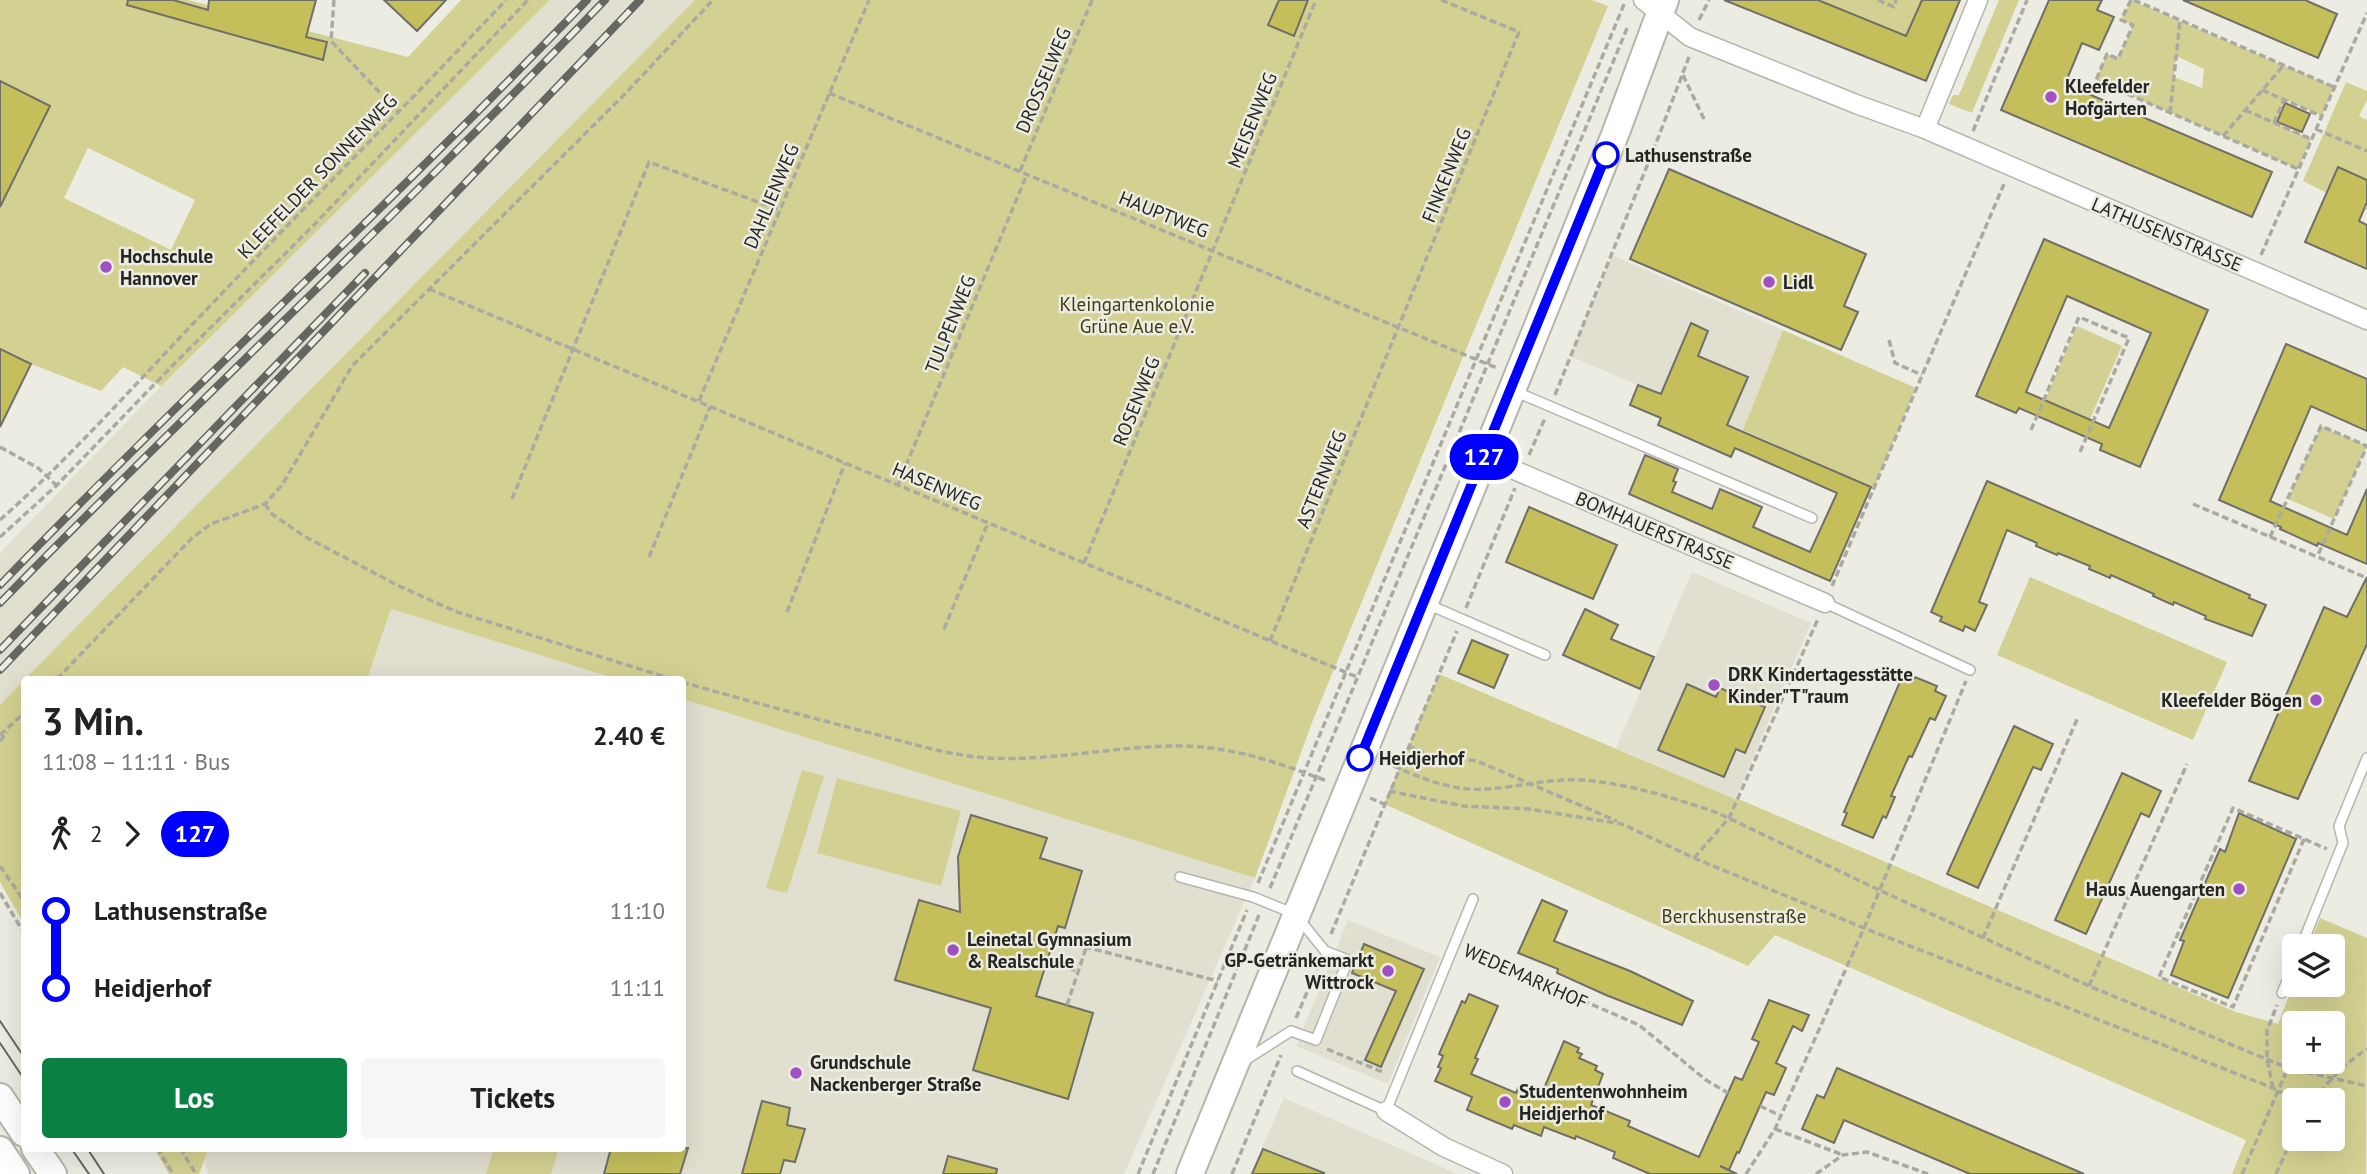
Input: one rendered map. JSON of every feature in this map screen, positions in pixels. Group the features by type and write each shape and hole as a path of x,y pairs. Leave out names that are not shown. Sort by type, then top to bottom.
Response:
{"street":[{"path":"1925,129 1978,0"},
{"path":"1190,1174 1616,132 1656,4"},
{"name":"LATHUSENSTRASSE","path":"1656,4 1690,37 1925,129 2367,320"},
{"name":"BOMHAUERSTRASSE","path":"1484,457 1825,603"},
{"path":"0,1097 21,1128"},
{"path":"1386,1111 1444,1147 1503,1174"},
{"path":"0,1150 16,1174"},
{"path":"38,1152 53,1174"}],"lane":[{"path":"1512,390 1812,518"},
{"path":"1425,603 1545,655"},
{"path":"1825,603 1970,670"},
{"path":"2306,934 2343,843 2339,826 2367,758"},
{"path":"1180,877 1253,897 1295,914 1325,951 1348,960 1315,1041 1291,1031 1236,1066"},
{"path":"1455,945 1473,899"},
{"name":"WEDEMARKHOF","path":"1386,1111 1455,945"},
{"path":"1297,1070 1386,1111"}],"path":[{"path":"334,0 331,41 399,113"},
{"name":"KLEEFELDER SONNENWEG","path":"0,520 48,477 506,0"},
{"path":"0,537 56,486 343,195 528,0"},
{"path":"60,676 192,538 211,524 265,504 282,485 352,366 624,95 713,0"},
{"name":"DAHLIENWEG","path":"698,402 869,0"},
{"name":"DROSSELWEG","path":"1020,171 1092,0"},
{"name":"MEISENWEG","path":"1213,250 1316,0"},
{"name":"FINKENWEG","path":"1399,328 1519,32 1441,0"},
{"path":"1138,1174 1626,0"},
{"path":"1878,0 1894,7 1896,0"},
{"path":"1966,147 2027,0"},
{"path":"2298,169 2096,80 2108,54 2118,59 2133,25 2121,20 2132,0 2334,87"},
{"path":"2254,271 2367,13"},
{"path":"1153,1174 1486,364 1633,15"},
{"path":"2170,113 2180,20"},
{"path":"2223,136 2284,65"},
{"path":"1683,75 1704,119"},
{"path":"2262,90 2322,116"},
{"name":"HAUPTWEG","path":"830,93 1486,364"},
{"path":"2274,123 2284,100"},
{"path":"2245,110 2311,139"},
{"path":"2316,128 2367,151"},
{"path":"512,499 649,162 780,210"},
{"path":"1695,858 1729,818 1825,603 2012,167"},
{"name":"TULPENWEG","path":"898,485 1027,174"},
{"name":"ROSENWEG","path":"1084,563 1213,250"},
{"name":"HASENWEG","path":"429,289 1357,677"},
{"path":"2031,430 2079,317 2129,338 2080,452"},
{"name":"ASTERNWEG","path":"1270,641 1399,328"},
{"path":"1889,341 1895,363 1922,375"},
{"path":"649,557 710,407"},
{"path":"2270,537 2321,426 2367,446 2317,557"},
{"path":"0,447 38,468 56,486"},
{"path":"788,612 845,463"},
{"path":"265,504 272,514 304,536 399,586 457,612 662,676"},
{"path":"2193,504 2367,578"},
{"path":"944,629 988,523"},
{"path":"1746,1174 1781,1116 1864,928 1970,670"},
{"path":"686,683 849,727 976,757 1044,757 1140,747 1185,746 1239,752 1284,764 1347,789"},
{"path":"0,735 21,716"},
{"path":"1983,937 2078,717"},
{"path":"0,741 8,729"},
{"path":"1408,746 1431,756 1477,761 1695,858 1864,928 2282,1092"},
{"path":"1362,753 1416,776 1460,789 1485,790 1580,780 1617,784 1664,795 1729,818 2089,986 2282,1066"},
{"path":"2089,986 2186,764"},
{"path":"1390,791 1463,806 1529,809 1622,824"},
{"path":"2304,839 2232,1007 2160,977 2233,808 2339,854"},
{"path":"0,866 21,897"},
{"path":"0,893 21,928"},
{"path":"1054,939 1218,981"},
{"name":"WEDEMARKHOF","path":"1455,945 1639,1025 1706,1080 1728,1093"},
{"path":"1067,1005 1086,947"},
{"path":"1048,963 1078,971"},
{"path":"2273,1088 2267,1059 2267,1031 2282,993"},
{"path":"1315,1041 1314,1044 1400,1080"},
{"path":"2323,1088 2330,1078 2367,1049"},
{"path":"2242,1174 2286,1074"},
{"path":"2311,1074 2367,1086"},
{"path":"1760,1107 1781,1116"},
{"path":"1775,1129 1843,1155"},
{"path":"2276,1174 2286,1151"},
{"path":"159,1152 173,1174"},
{"path":"182,1152 196,1174"},
{"path":"1816,1174 1843,1155 1867,1152 1928,1174"}],"shaded area":[{"path":"550,0 695,0 29,676 21,676 21,684 0,705 0,553 161,386"},
{"path":"1612,255 1783,330 1743,430 1570,356"},
{"name":"DRK Kindertagesstätte Kinder\"T\"raum","path":"1692,572 1811,623 1735,799 1616,748"},
{"path":"391,609 607,676 368,676"},
{"name":"Leinetal Gymnasium & Realschule","path":"686,700 1255,878 1124,1174 208,1174 205,1161 208,1152 686,1152"},
{"path":"1348,920 1440,957 1388,1084 1296,1046"},
{"path":"1284,1098 1458,1174 1250,1174"}],"green space":[{"name":"Hochschule Hannover","path":"0,0 188,0 408,57 461,0 550,0 161,386 123,367 101,391 0,349 0,207 50,106 0,81","holes":["88,148 195,200 171,250 64,198"]},
{"name":"Kleingartenkolonie Grüne Aue e.V.","path":"695,0 1592,0 1608,6 1313,720 1255,878 686,700 686,676 607,676 391,609 368,676 28,676"},
{"path":"1818,0 1922,0 1906,36"},
{"path":"1999,0 2019,0 1972,113 1949,104 1953,95 1959,95"},
{"path":"2131,0 2334,87 2322,116 2285,100 2275,123 2311,139 2298,169 2096,80 2107,54 2118,58 2133,26 2121,20","holes":["2176,56 2204,69 2202,88 2174,77"]},
{"path":"2346,82 2367,91 2367,100 2359,116 2367,120 2367,180 2338,167 2327,193 2303,181"},
{"path":"2077,326 2122,346 2090,419 2045,400"},
{"path":"1783,330 1916,388 1874,488 1743,430"},
{"path":"2321,426 2367,446 2334,519 2288,499"},
{"path":"2030,577 2227,662 2193,740 1997,655"},
{"name":"Berckhusenstraße","path":"1439,674 2236,1012 2278,1024 2282,1014 2282,1074 2345,1074 2345,1011 2283,1011 2289,997 2345,997 2345,934 2314,934 2320,918 2367,938 2366,1174 2232,1174 2246,1140 1775,935 1748,966 1384,804"},
{"path":"21,683 21,919 0,882 0,705"},
{"path":"802,770 824,776 787,893 766,888"},
{"path":"837,778 961,811 941,886 817,853"},
{"path":"156,1152 207,1152 199,1174 169,1174"},
{"path":"493,1152 558,1152 551,1174 486,1174"}],"building":[{"path":"128,0 173,0 208,10 209,0 316,0 306,37 327,42 323,60 127,5"},
{"path":"384,0 446,0 417,31"},
{"path":"1279,0 1308,0 1294,36 1268,25"},
{"path":"1724,0 1818,0 1906,36 1922,0 1960,0 1926,81"},
{"name":"Kleefelder Hofgärten","path":"2049,0 2102,0 2097,10 2114,17 2099,50 2082,43 2065,84 2272,172 2252,217 2001,110"},
{"path":"2183,0 2305,0 2337,14 2318,58"},
{"path":"0,81 50,106 0,207"},
{"path":"2285,103 2310,114 2302,132 2277,122"},
{"path":"2338,167 2367,180 2367,202 2359,221 2367,225 2367,269 2305,242"},
{"name":"Lidl","path":"1669,169 1866,254 1844,306 1858,312 1841,350 1630,259"},
{"path":"2044,239 2208,310 2140,467 2100,450 2102,444 2019,408 2016,413 1976,396","holes":["2067,296 2151,333 2109,428 2026,392"]},
{"path":"1691,323 1708,331 1698,356 1748,377 1727,425 1871,487 1830,581 1629,494 1645,455 1678,469 1672,492 1712,509 1720,489 1762,507 1753,527 1810,552 1837,493 1735,448 1731,457 1658,425 1661,418 1630,405 1638,385 1661,394"},
{"path":"2286,344 2367,379 2367,431 2311,406 2270,501 2347,535 2367,489 2367,564 2318,543 2317,546 2219,500"},
{"path":"0,349 31,364 0,427"},
{"path":"1987,481 2250,595 2249,598 2266,605 2252,636 2205,619 2206,616 2174,602 2173,605 2111,575 2110,578 2089,569 2090,566 2036,546 2037,543 2007,530 1979,602 1987,605 1975,631 1965,626 1963,631 1940,621 1942,617 1931,612"},
{"path":"1529,507 1617,545 1593,599 1506,562"},
{"name":"Kleefelder Bögen","path":"2367,577 2367,644 2298,799 2249,781 2324,607 2347,617"},
{"path":"1585,609 1618,625 1611,639 1654,657 1640,689 1563,655"},
{"path":"1472,640 1508,655 1494,688 1458,673"},
{"path":"1902,677 1913,681 1915,677 1937,686 1935,691 1946,696 1935,720 1930,718 1912,757 1909,756 1891,796 1895,797 1886,818 1883,816 1873,838 1842,825 1847,813 1844,812"},
{"path":"1687,684 1716,697 1720,688 1765,707 1745,753 1736,749 1724,777 1658,750"},
{"path":"2014,726 2053,744 2041,770 2033,767 1978,888 1947,874"},
{"path":"2122,773 2161,791 2149,817 2141,813 2086,934 2055,920"},
{"name":"Haus Auengarten","path":"2239,813 2296,839 2228,998 2171,975 2184,941 2180,940 2220,849 2225,852"},
{"path":"971,815 1047,838 1040,858 1082,871 1065,928 1058,926 1036,996 1093,1013 1068,1099 973,1070 991,1008 895,980 919,900 960,912 958,857"},
{"path":"1542,900 1567,911 1554,941 1630,971 1693,1001 1682,1025 1606,995 1557,973 1558,969 1518,953"},
{"name":"GP-Getränkemarkt Wittrock","path":"1364,944 1424,969 1381,1067 1365,1060 1396,991 1352,973"},
{"path":"1469,994 1498,1006 1475,1058 1478,1059 1471,1074 1516,1093 1518,1088 1540,1098 1564,1041 1579,1048 1577,1052 1582,1054 1579,1058 1597,1066 1595,1070 1603,1074 1591,1105 1630,1121 1628,1126 1699,1157 1735,1077 1742,1080 1759,1042 1752,1039 1769,1000 1809,1015 1802,1031 1793,1026 1776,1063 1786,1068 1774,1095 1766,1092 1729,1170 1720,1166 1737,1174 1650,1174 1613,1158 1615,1152 1576,1136 1575,1139 1544,1127 1541,1136 1514,1125 1512,1129 1467,1110 1472,1097 1435,1081 1443,1056 1439,1054 1462,1001 1465,1003"},
{"path":"1837,1068 2084,1174 1970,1174 1844,1120 1834,1143 1802,1129 1817,1095 1824,1098"},
{"path":"762,1101 790,1108 787,1125 805,1129 795,1162 784,1160 780,1174 742,1174"},
{"path":"688,1148 680,1174 604,1174 610,1152 686,1152"},
{"path":"1263,1149 1324,1173 1324,1174 1252,1174"},
{"path":"948,1156 997,1169 996,1174 943,1174"}],"tram line":[{"path":"0,1021 21,1052"},
{"path":"0,1043 21,1074"},
{"path":"74,1152 89,1174"},
{"path":"90,1152 104,1174"}],"railway":[{"path":"0,585 587,0"},
{"path":"0,603 605,0"},
{"path":"0,670 640,0"},
{"path":"0,650 365,273"}],"bus line":[{"name":"127","path":"1360,758 1606,155"}],"place":[{"name":"Kleefelder Hofgärten","path":"2051,97"},
{"name":"Lathusenstraße","path":"1606,155"},
{"name":"Hochschule Hannover","path":"106,267"},
{"name":"Lidl","path":"1769,282"},
{"name":"DRK Kindertagesstätte Kinder\"T\"raum","path":"1714,685"},
{"name":"Kleefelder Bögen","path":"2316,700"},
{"name":"Heidjerhof","path":"1360,758"},
{"name":"Haus Auengarten","path":"2239,889"},
{"name":"Leinetal Gymnasium & Realschule","path":"953,950"},
{"name":"GP-Getränkemarkt Wittrock","path":"1388,971"},
{"name":"Grundschule Nackenberger Straße","path":"796,1073"},
{"name":"Studentenwohnheim Heidjerhof","path":"1505,1102"}]}
